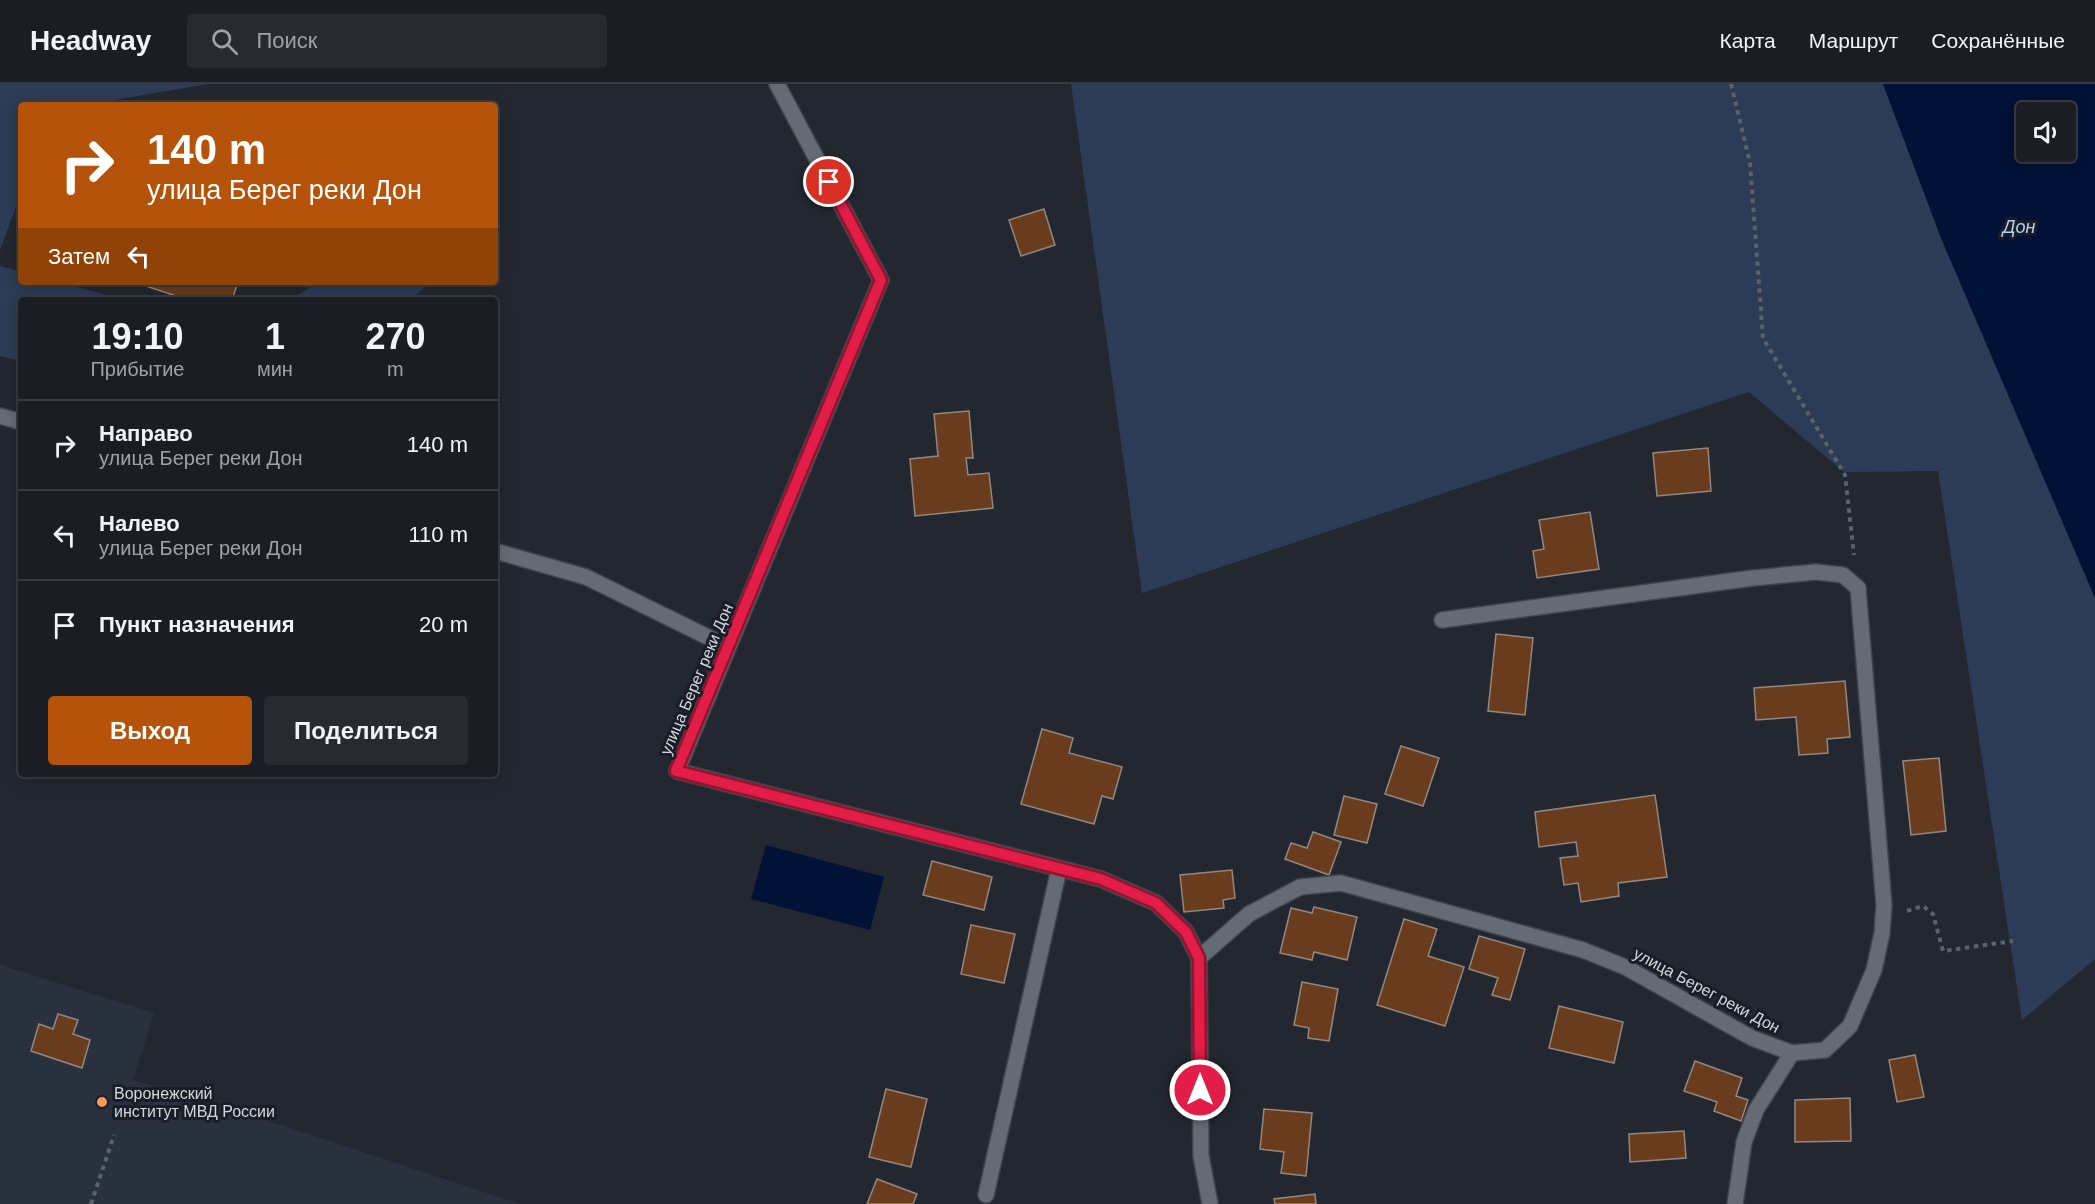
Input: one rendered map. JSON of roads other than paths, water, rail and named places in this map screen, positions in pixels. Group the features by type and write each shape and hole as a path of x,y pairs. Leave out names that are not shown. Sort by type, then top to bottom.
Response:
{"street":[{"name":"улица Берег реки Дон","path":"777,84 881,280 676,771 1101,879 1156,903 1186,932 1199,958 1201,1156 1210,1204"},
{"path":"0,416 18,421"},
{"path":"498,553 586,577 728,647"},
{"name":"улица Берег реки Дон","path":"1199,958 1249,914 1300,887 1341,883 1583,950 1625,967 1752,1038 1792,1053 1825,1050 1850,1026 1874,970 1882,933 1884,905 1858,588 1843,575 1816,572 1753,578 1442,620"},
{"path":"986,1195 1059,868"},
{"path":"1735,1204 1744,1142 1756,1110 1792,1053"}],"water":[{"name":"Дон","path":"1883,84 2095,84 2095,598 1941,238"},
{"path":"766,845 884,877 870,930 751,899"}],"place":[{"name":"Воронежский институт МВД России","path":"102,1102"}]}
